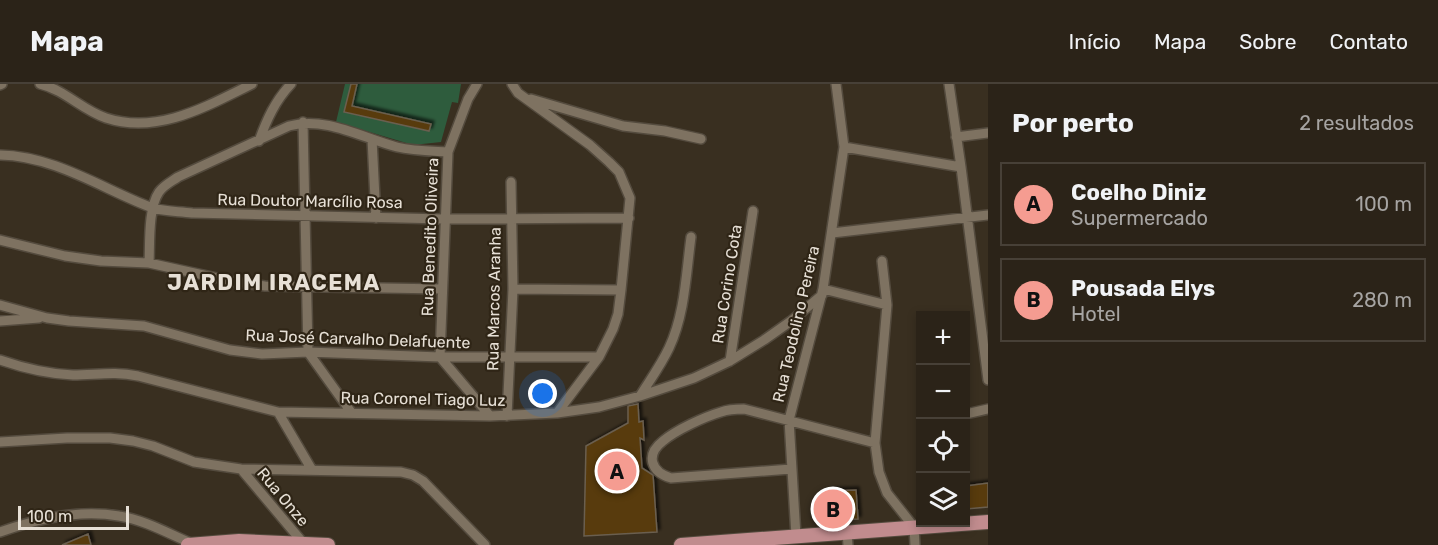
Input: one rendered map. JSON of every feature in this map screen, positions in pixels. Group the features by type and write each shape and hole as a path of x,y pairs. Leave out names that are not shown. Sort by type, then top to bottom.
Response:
{"main road":[{"path":"681,545 796,536 847,538 914,527 988,522"},
{"path":"190,544 328,545"}],"street":[{"path":"40,84 54,87 105,118 133,123 160,122 187,114 252,84"},
{"path":"259,141 280,95 291,84"},
{"name":"Rua Benedito Oliveira","path":"440,357 448,152 468,99 477,84"},
{"path":"512,84 518,93 590,145 619,172 630,198 618,314 613,329 599,357 557,413"},
{"name":"Rua Teodolino Pereira","path":"796,536 789,420 822,292 832,233 844,147 836,84"},
{"path":"949,84 988,380"},
{"path":"518,93 623,126 665,131 701,139"},
{"path":"303,122 308,352 351,412"},
{"path":"149,263 153,208 157,195 164,186 289,126 303,122 322,124 411,150 448,152"},
{"path":"956,137 988,133"},
{"path":"372,139 376,218"},
{"path":"844,147 961,167"},
{"name":"Rua Doutor Marcílio Rosa","path":"0,155 46,163 87,178 153,208 192,213 444,219 629,218"},
{"name":"Rua Marcos Aranha","path":"507,416 513,289 511,182"},
{"name":"Rua Corino Cota","path":"730,361 753,211"},
{"path":"832,233 988,214"},
{"path":"640,396 669,348 676,329 682,304 691,237"},
{"path":"0,240 65,256 101,261 149,263 235,282 306,287 442,289"},
{"path":"882,261 886,304 875,443 879,472 887,493 914,527 915,545"},
{"path":"513,289 621,290"},
{"path":"822,292 886,304"},
{"name":"Rua Coronel Tiago Luz","path":"0,360 53,373 73,375 118,372 278,412 490,416 557,413 599,407 694,378 730,361 792,321 822,292"},
{"path":"0,305 47,318"},
{"path":"0,321 47,318"},
{"name":"Rua José Carvalho Delafuente","path":"47,318 144,326 231,350 251,353 308,352 509,358 599,357"},
{"path":"440,357 490,416"},
{"path":"791,469 671,478 659,475 653,467 652,458 662,441 721,412 732,409 744,409 875,443"},
{"path":"970,413 988,409"},
{"path":"278,412 312,470"},
{"path":"0,442 67,438 133,441 194,462 240,469 384,470 412,475 435,492 485,545"},
{"name":"Rua Onze","path":"240,469 304,544"},
{"path":"0,532 38,520 96,514 118,516 140,522 190,544"}],"green space":[{"path":"345,84 461,84 458,103 452,102 441,142 413,145 336,122"}],"building":[{"path":"351,84 357,84 352,106 431,124 429,131 344,112"},
{"path":"638,404 639,422 643,421 644,440 640,438 642,468 653,475 657,532 584,536 586,446 628,423 628,406"},
{"path":"988,483 988,507 970,509 970,485"},
{"path":"856,490 858,519 831,520 829,491"},
{"path":"88,534 91,545 62,545"}],"place":[{"name":"Coelho Diniz","path":"617,471"},
{"name":"Pousada Elys","path":"833,509"}],"district":[{"name":"JARDIM IRACEMA","path":"274,282"}]}
